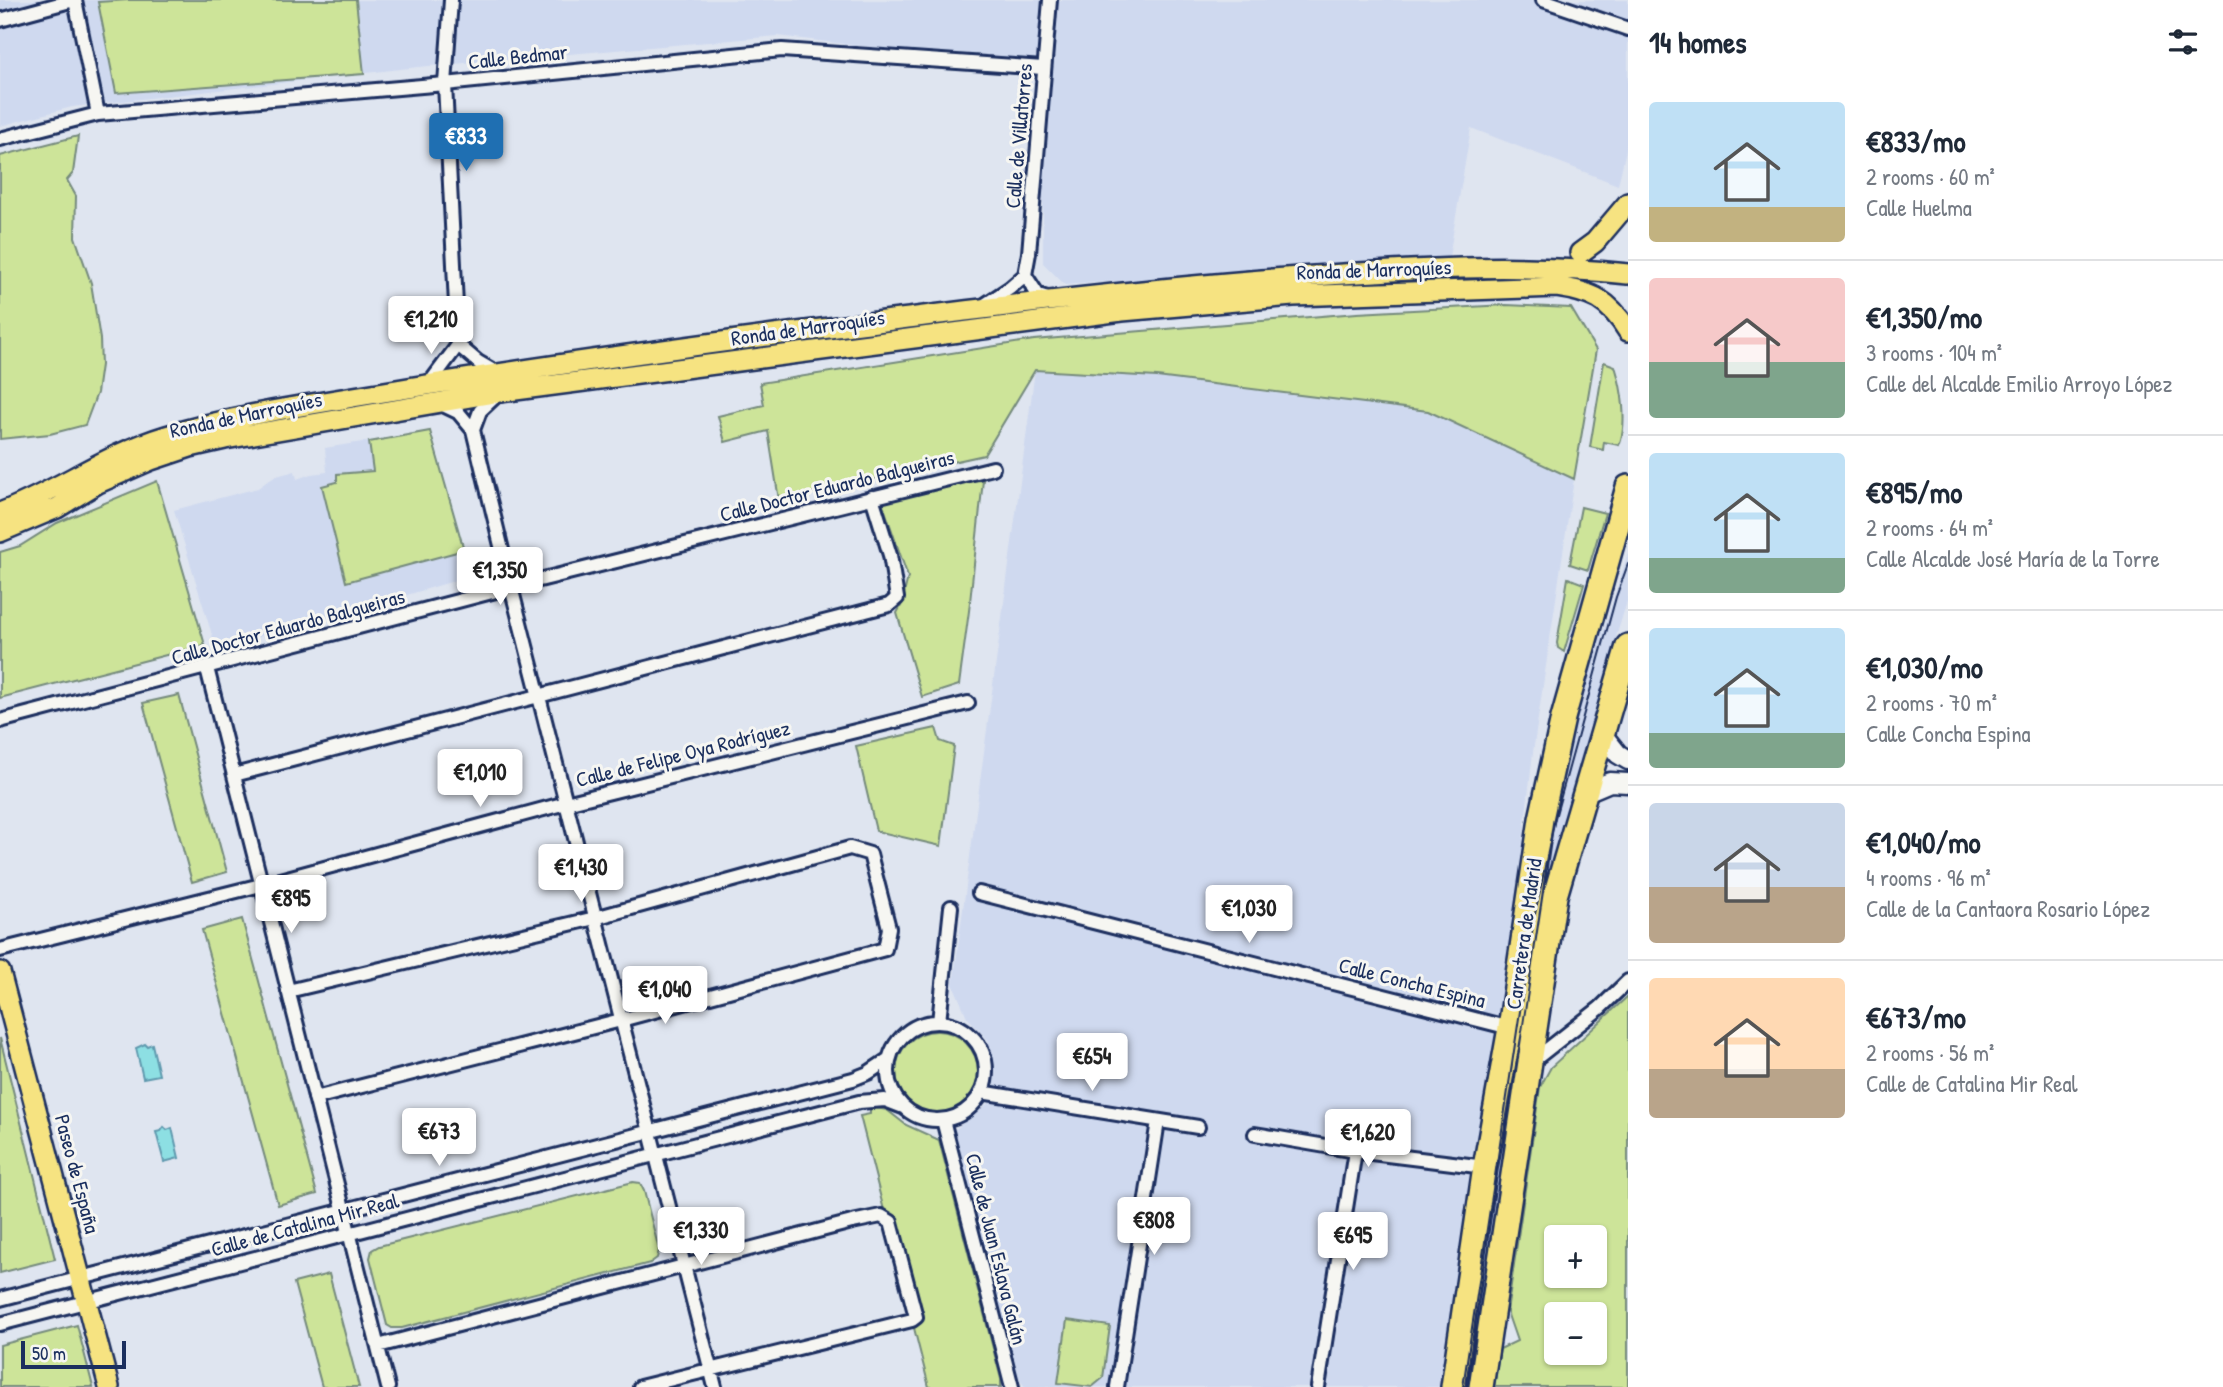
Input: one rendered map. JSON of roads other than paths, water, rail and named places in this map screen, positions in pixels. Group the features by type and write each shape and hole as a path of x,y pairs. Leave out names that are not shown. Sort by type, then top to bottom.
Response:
{"highway":[{"name":"Carretera de Madrid","path":"1453,1387 1541,819 1563,718 1628,487"},
{"name":"Carretera de Madrid","path":"1481,1387 1555,896 1628,646"}],"main road":[{"path":"1580,253 1595,242 1628,203"},
{"name":"Ronda de Marroquíes","path":"0,533 57,508 98,483 151,460 190,447 438,402 499,383 667,349 1192,285 1356,273 1547,269 1628,274"},
{"name":"Ronda de Marroquíes","path":"0,513 123,451 163,437 266,412 429,384 499,383 1122,311 1306,295 1557,287 1594,295 1618,315 1628,331"},
{"name":"Paseo de España","path":"0,972 108,1387"}],"street":[{"path":"0,20 74,0 97,114"},
{"path":"429,384 458,345 445,84 451,0"},
{"name":"Calle de Villatorres","path":"1025,275 1050,0"},
{"path":"1543,0 1628,29"},
{"name":"Calle Bedmar","path":"0,139 97,114 445,84 782,50 1043,68"},
{"path":"1547,269 1580,253"},
{"path":"978,310 1025,275 1038,295 1057,300"},
{"path":"458,345 499,383 480,411 473,430"},
{"path":"438,402 458,412 473,430 715,1387"},
{"name":"Calle Doctor Eduardo Balgueiras","path":"0,721 511,587 993,468"},
{"path":"234,775 889,606 897,598 891,555 872,497"},
{"path":"206,668 388,1387"},
{"name":"Calle de Felipe Oya Rodríguez","path":"0,950 261,885 566,803 968,703"},
{"path":"1602,734 1618,754 1628,760"},
{"path":"1584,793 1610,782 1628,783"},
{"path":"288,992 595,918 850,848 870,854 889,928 885,949 315,1098"},
{"name":"Calle Concha Espina","path":"979,893 1510,1028"},
{"path":"939,1022 951,907"},
{"path":"1528,1064 1590,1016 1628,982"},
{"path":"928,1022 939,1022 964,1030 977,1042 986,1066 981,1092 966,1111 943,1120 922,1118 903,1107 896,1100 888,1080 888,1059 899,1039 907,1031 928,1022"},
{"name":"Calle de Catalina Mir Real","path":"0,1299 853,1079 868,1073 888,1059"},
{"path":"981,1092 1198,1127"},
{"name":"Calle de Catalina Mir Real","path":"0,1324 859,1102 885,1100 903,1107"},
{"name":"Calle de Juan Eslava Galán","path":"943,1120 1012,1387"},
{"path":"1117,1387 1158,1121"},
{"path":"1255,1134 1355,1151 1485,1167"},
{"path":"1318,1387 1355,1151"},
{"path":"378,1346 881,1216 891,1222 916,1317 912,1320 640,1387"}],"water":[{"path":"152,1044 159,1075 143,1078 136,1048"},
{"path":"164,1127 167,1130 172,1128 179,1158 164,1162 156,1132"}],"tram line":[{"path":"1463,1387 1534,919 1555,818 1616,597 1628,564"}]}
